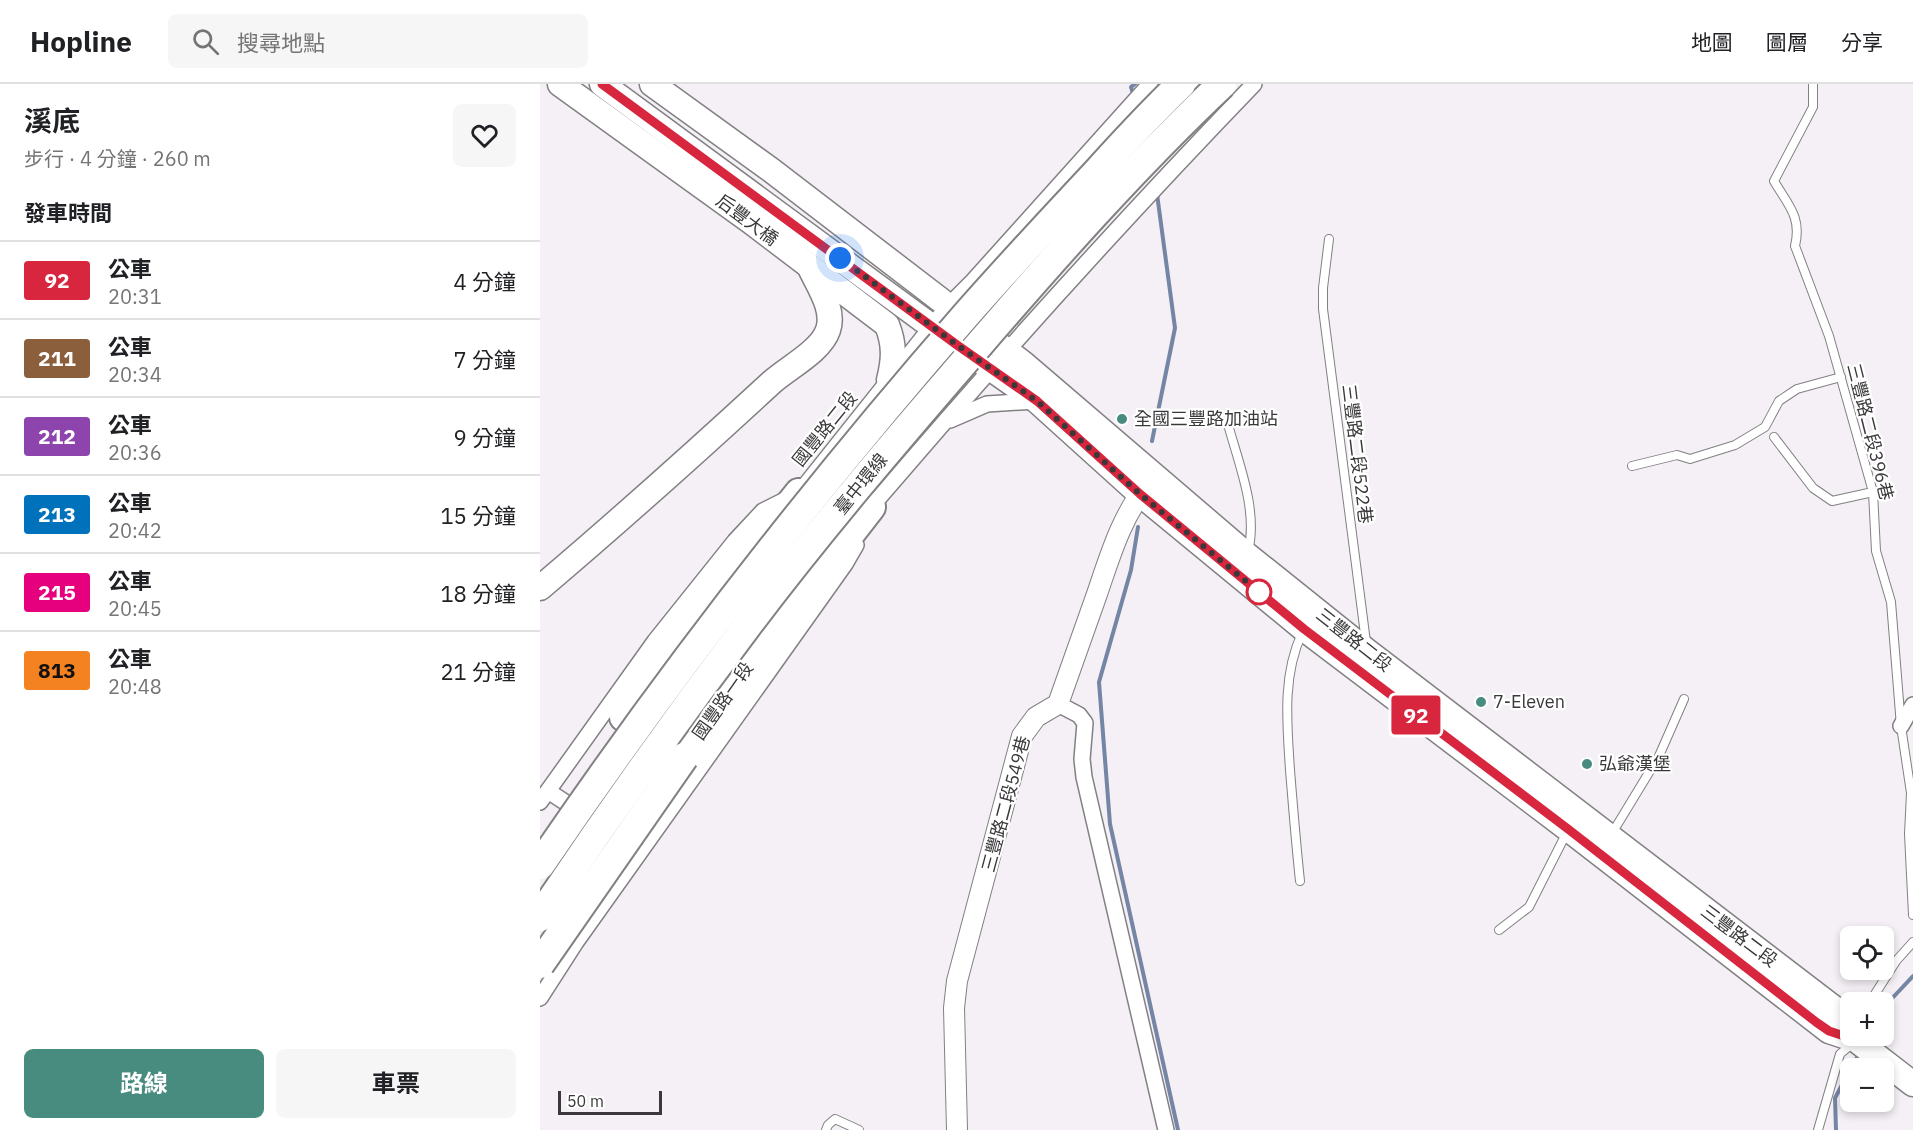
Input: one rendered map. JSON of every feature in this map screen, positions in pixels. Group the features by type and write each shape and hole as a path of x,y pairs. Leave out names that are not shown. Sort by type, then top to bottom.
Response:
{"highway":[{"name":"臺中環線","path":"540,865 580,806 694,651 812,498 920,368 1017,256 1200,85"},
{"name":"臺中環線","path":"540,918 608,816 798,560 1033,282 1135,172 1200,85"},
{"path":"824,567 838,498 843,485 853,470 966,336"},
{"path":"540,836 624,717 717,595 799,493"},
{"path":"540,964 608,863 684,757 871,507"}],"main road":[{"name":"后豐大橋","path":"560,84 750,221 887,325 892,339 894,358 889,380"},
{"name":"后豐大橋","path":"602,84 932,325"},
{"path":"652,84 948,306"},
{"path":"540,588 634,508 778,377 824,339 830,327 826,299 808,266"},
{"name":"三豐路二段","path":"948,306 966,336"},
{"name":"三豐路二段","path":"932,325 966,336 999,360 1037,401 1140,494 1304,629 1362,661"},
{"name":"三豐路二段","path":"999,360 1033,371 1247,555 1362,661 1574,821 1829,1031 1840,1033"},
{"name":"三豐路二段","path":"1574,821 1610,837 1840,1013"},
{"name":"三豐路二段","path":"1867,1046 1913,1084"}],"street":[{"name":"國豐路二段","path":"544,796 655,641 735,541 763,512 799,493 948,306 981,273 1150,84"},
{"path":"938,429 1254,84"},
{"path":"966,336 1032,262 1200,85 1224,115"},
{"path":"938,429 953,417 987,404 1037,401"},
{"name":"國豐路一段","path":"540,998 576,942 845,564 862,533 871,507 938,429"},
{"path":"1155,476 1140,494 1112,550 1058,704 1079,715 1085,723 1082,759 1084,777 1166,1130"},
{"name":"三豐路二段549巷","path":"957,1130 954,1008 957,981 1022,736 1036,717 1058,704"},
{"path":"1901,726 1913,705"},
{"path":"544,796 641,851"},
{"path":"540,918 576,942"}],"lane":[{"name":"三豐路二段396巷","path":"1812,84 1813,107 1774,181 1797,220 1798,231 1795,246 1829,336 1873,492 1876,551 1891,602 1901,726 1911,793 1909,834 1913,915"},
{"name":"三豐路二段522巷","path":"1329,239 1323,309 1362,661"},
{"path":"1632,466 1677,454 1690,459 1735,445 1765,427 1779,401 1797,390 1841,377"},
{"path":"1229,428 1242,472 1249,507 1252,538 1247,555"},
{"path":"1774,437 1813,488 1832,501 1873,492"},
{"path":"1299,881 1287,693 1293,652 1304,629"},
{"path":"1610,837 1659,756 1684,699"},
{"path":"1499,930 1530,907 1574,821"},
{"path":"1876,992 1896,961 1913,942"},
{"path":"1818,1130 1840,1054 1846,1046"},
{"path":"826,1130 835,1119 859,1130"}],"waterway":[{"path":"1134,97 1131,87 1135,84"},
{"path":"1152,441 1175,328 1157,194"},
{"path":"1138,527 1131,570 1099,682 1110,824 1178,1130"},
{"path":"1894,996 1913,976"},
{"path":"1857,1058 1859,1054"},
{"path":"1836,1130 1835,1098 1840,1089"}],"bus line":[{"name":"92","path":"602,84 957,345 1037,401 1140,494 1357,671 1568,829 1816,1022 1829,1031 1840,1035"}],"place":[{"name":"全國三豐路加油站","path":"1122,419"},
{"name":"7-Eleven","path":"1481,702"},
{"name":"弘爺漢堡","path":"1587,764"}],"route":[{"path":"840,258 1037,401 1140,494 1259,592"}]}
